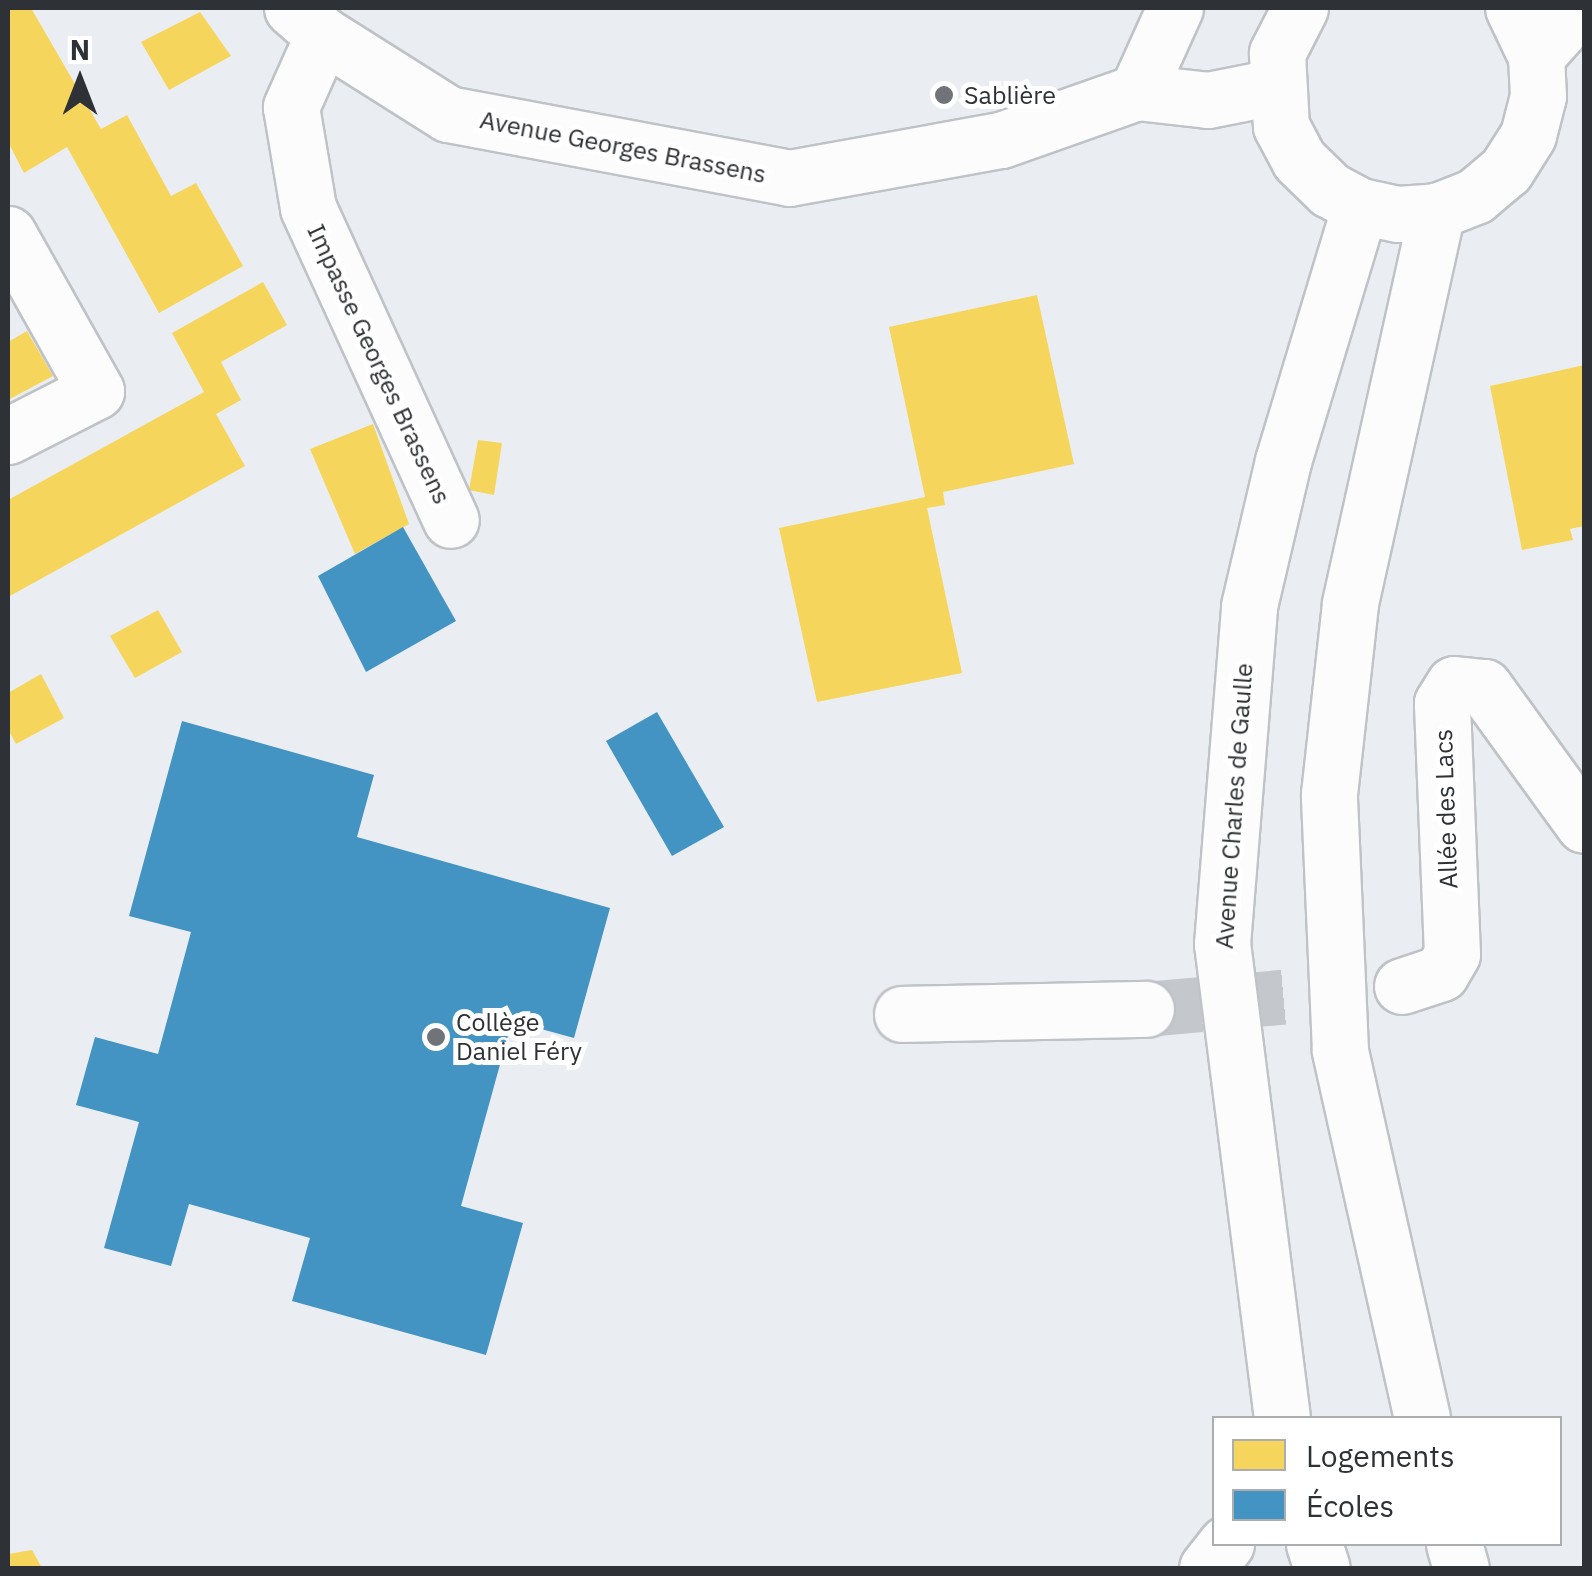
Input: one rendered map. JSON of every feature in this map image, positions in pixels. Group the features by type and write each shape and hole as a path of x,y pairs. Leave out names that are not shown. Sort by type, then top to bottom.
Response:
{"street":[{"path":"1137,92 1175,8"},
{"path":"1286,12 1274,87 1281,126 1299,160 1330,190 1360,206 1398,214 1436,211 1475,196 1510,162 1528,135 1538,96 1536,56 1513,8"},
{"path":"1536,56 1579,8"},
{"name":"Avenue Georges Brassens","path":"308,22 448,114 788,178 1002,140 1137,92 1208,100 1274,87"},
{"name":"Impasse Georges Brassens","path":"308,22 291,106 308,208 451,520"},
{"name":"Avenue Charles de Gaulle","path":"1282,1416 1222,944 1248,606 1283,461 1360,206"},
{"path":"1422,1416 1340,1050 1329,794 1350,603 1436,211"},
{"path":"8,234 96,391 8,436"},
{"name":"Allée des Lacs","path":"1402,986 1441,973 1452,954 1442,703 1454,684 1484,688 1584,824"},
{"path":"902,1014 1146,1010"},
{"path":"1207,1568 1224,1546"}],"building: Logements":[{"path":"8,8 31,8 101,129 127,115 171,196 196,183 243,266 159,313 67,147 24,173 8,142"},
{"path":"200,12 231,56 169,90 141,42"},
{"path":"263,282 287,325 221,362 241,400 216,414 245,466 8,597 8,500 204,392 172,333"},
{"path":"1037,295 1074,464 943,492 945,505 927,508 962,673 817,702 779,528 925,497 889,327"},
{"path":"27,331 53,376 8,400 8,342"},
{"path":"1584,365 1584,526 1570,529 1573,540 1522,550 1490,386"},
{"path":"373,424 409,524 355,554 310,449"},
{"path":"478,440 502,443 494,495 469,490"},
{"path":"158,610 182,652 135,678 110,636"},
{"path":"41,674 64,718 16,744 8,729 8,693"},
{"path":"32,1550 42,1568 8,1568 8,1554"}],"building: Écoles":[{"path":"403,527 456,621 366,672 318,576"},
{"path":"657,712 724,827 672,856 606,741"},
{"path":"182,721 374,775 357,837 610,908 574,1038 512,1021 461,1206 523,1223 486,1355 292,1301 310,1238 189,1204 171,1266 104,1248 139,1122 76,1105 95,1037 158,1054 191,932 129,916"}],"tunnel":[{"path":"1146,1009 1402,986"}],"place":[{"name":"Sablière","path":"944,95"},
{"name":"Collège Daniel Féry","path":"436,1037"}]}
